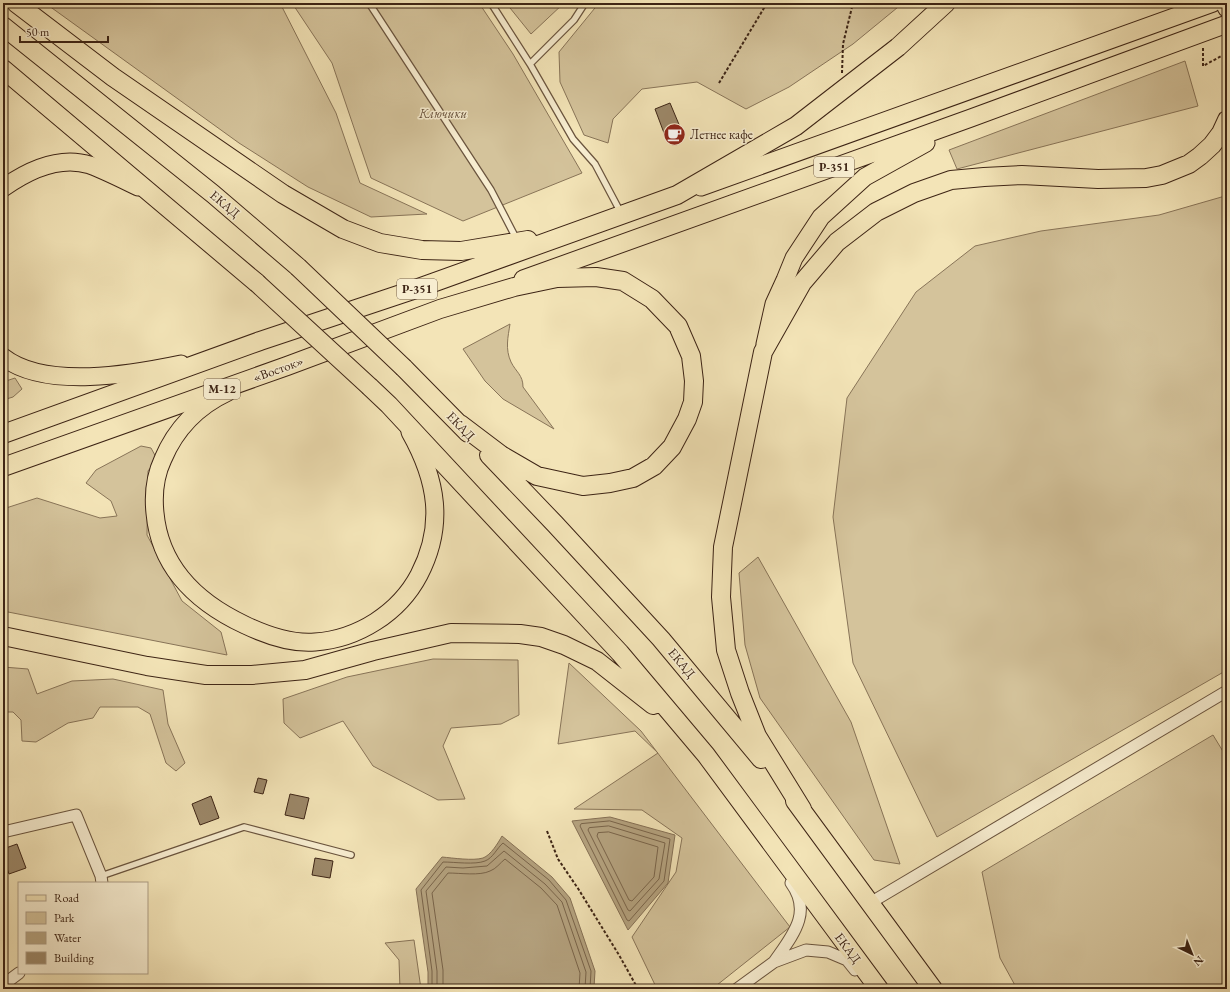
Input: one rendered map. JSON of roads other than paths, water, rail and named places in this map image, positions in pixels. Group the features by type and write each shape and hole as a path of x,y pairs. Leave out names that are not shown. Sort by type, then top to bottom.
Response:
{"highway":[{"path":"16,3 119,81 283,194 343,229 380,242 422,250 460,251 519,247"},
{"path":"677,196 796,126 841,93 898,47 946,3"},
{"path":"1225,3 1227,8"},
{"name":"ЕКАД","path":"3,26 214,194 298,267 404,368 460,424 661,639 802,809 870,903"},
{"path":"3,69 158,199"},
{"path":"802,809 758,736 740,693 726,650 721,598 723,548 763,352 802,283 835,244 876,212 914,193 951,180 984,177 1022,175 1112,179 1146,178 1162,175 1189,164 1200,156 1212,145 1221,133 1227,120"},
{"name":"Р-351","path":"3,434 260,341 410,291 519,247 573,233 677,196"},
{"name":"ЕКАД","path":"158,199 257,283 389,405 620,653 706,755 746,811 880,989"},
{"name":"«Восток»","path":"3,467 287,366 440,309 514,287 557,278 596,277 623,281 652,299 678,326 691,356 694,382 693,402 687,419 672,446 654,466 633,478 610,484 583,486 537,476 502,455 460,424"},
{"path":"3,636 132,663 206,675 252,675 305,670 373,651 451,633 500,633 534,636 564,645 597,661 649,701 706,755"},
{"path":"870,903 932,989"}],"main road":[{"name":"Р-351","path":"677,196 1213,3"},
{"name":"Р-351","path":"440,309 971,118 1227,24"},
{"path":"763,352 774,304 794,258 821,217 865,177 971,118"},
{"path":"3,188 21,176 40,168 54,164 78,163 89,165 116,176 158,199"},
{"path":"3,357 22,367 37,372 75,377 102,376 144,371 196,361 260,341"},
{"path":"287,366 225,394 209,403 181,427 167,449 158,470 154,489 156,523 159,538 178,574 186,584 207,603 233,619 258,631 295,641 315,642 335,639 352,634 387,614 401,602 415,581 423,567 434,534 436,507 434,492 429,472 417,445 405,424 389,405"}],"street":[{"path":"870,903 1226,692"},
{"path":"746,811 769,852 798,892 802,906 799,920 790,938 774,962"},
{"path":"3,832 76,815 101,879"},
{"path":"737,989 774,962 806,950 828,952 847,960 870,989"},
{"path":"3,984 18,974"}],"lane":[{"path":"369,3 491,190 514,232 519,247"},
{"path":"491,3 530,64 573,139 595,164 622,215"},
{"path":"530,64 574,20 585,3"},
{"path":"101,879 244,827 351,855"}],"water":[{"path":"610,817 675,835 668,883 628,930 572,821"},
{"path":"502,836 552,877 570,898 595,971 594,988 428,989 428,972 416,889 442,857 469,859 483,858 491,852"}],"place":[{"name":"Летнее кафе","path":"674,134"}],"park label":[{"name":"Ключики","path":"443,113"}]}
